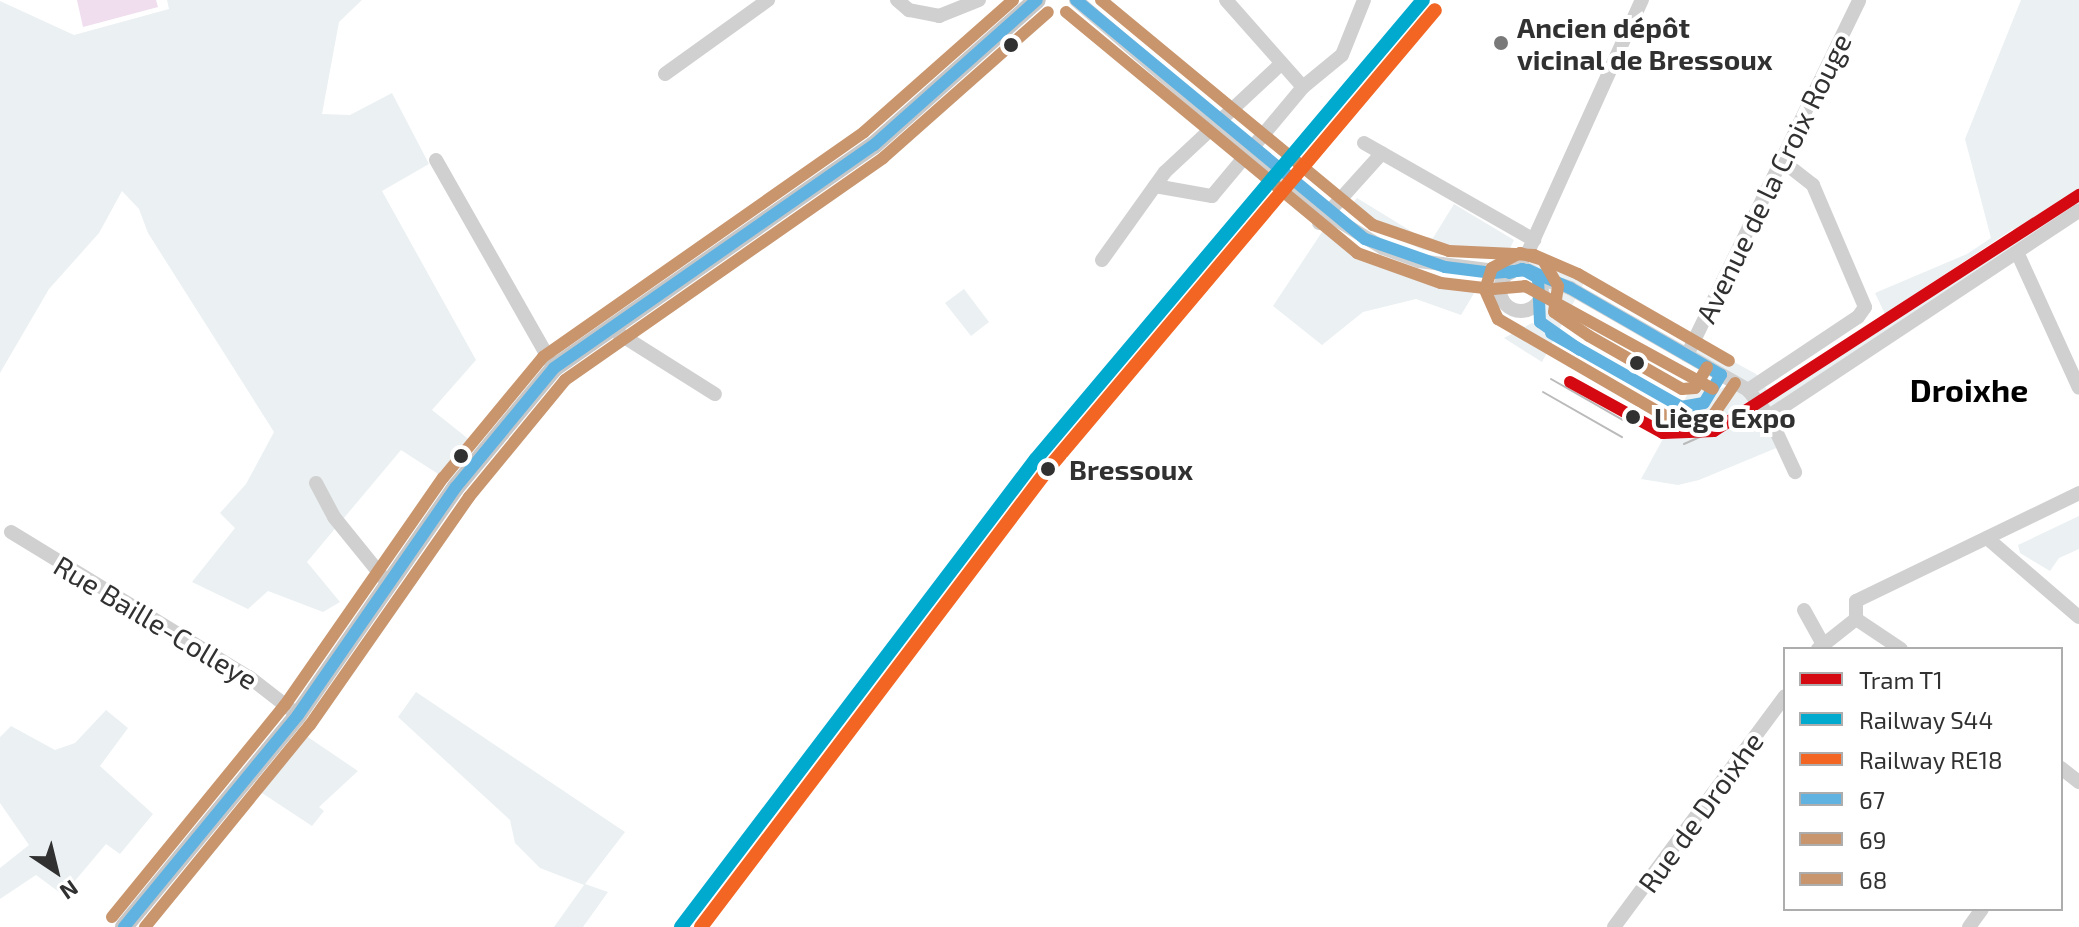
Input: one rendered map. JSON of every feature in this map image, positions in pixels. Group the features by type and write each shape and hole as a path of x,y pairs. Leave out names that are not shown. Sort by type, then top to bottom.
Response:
{"main road":[{"path":"124,927 298,715 519,407 554,368 874,145 1037,0"}],"street":[{"path":"665,74 768,0"},
{"path":"897,0 909,10 939,16 979,0"},
{"path":"1076,0 1334,218 1383,248 1419,261 1477,271 1523,273 1570,288 1748,390 1769,416 1795,472"},
{"path":"1226,0 1303,87"},
{"path":"1155,186 1190,195 1212,196 1303,87 1342,55 1364,0"},
{"path":"1501,289 1523,273 1531,246 1642,0"},
{"name":"Avenue de la Croix Rouge","path":"1687,355 1859,0"},
{"path":"1102,260 1178,159 1281,64"},
{"path":"1364,143 1531,246"},
{"path":"1319,223 1382,153"},
{"path":"1178,159 1180,179 1190,195"},
{"path":"436,160 554,368"},
{"path":"1748,390 1858,317 1865,307 1813,185 1782,161"},
{"path":"1769,416 2079,211"},
{"path":"2017,252 2079,388"},
{"path":"1477,271 1501,289 1504,302 1520,311 1533,307 1551,289 1570,288"},
{"path":"1523,273 1541,297"},
{"path":"610,328 715,394"},
{"path":"316,483 334,517 389,585"},
{"path":"1856,619 1856,601 2079,493"},
{"name":"Rue Baille-Colleye","path":"11,532 249,677 298,715"},
{"path":"1987,538 2079,617"},
{"path":"1804,610 1820,646 1856,619"},
{"path":"1856,619 1898,647"},
{"name":"Rue de Droixhe","path":"1614,927 1783,699"},
{"path":"2063,770 2079,782"}],"shaded area":[{"path":"77,0 156,0 158,7 83,27"},
{"path":"167,0 362,0 339,22 322,114 350,115 392,93 429,164 382,191 476,360 432,410 476,445 449,481 401,450 307,562 340,602 323,612 268,591 248,609 192,582 235,528 220,513 246,484 274,432 148,233 139,209 122,191 99,233 49,289 0,373 0,1 74,35 169,9"},
{"path":"2021,0 2079,0 2079,210 2031,242 2028,238 2020,243 2022,248 1915,318 1912,314 1895,325 1898,330 1785,404 1782,400 1766,411 1781,446 1699,480 1678,485 1641,479 1703,366 1712,392 1735,383 1687,355 1694,340 1756,374 1770,394 2016,232 2013,229 1885,314 1875,293 1967,254 1991,238 1965,139"},
{"path":"1357,198 1419,236 1433,238 1454,204 1514,240 1507,255 1495,258 1423,250 1358,220 1348,208"},
{"path":"1324,229 1395,271 1476,290 1461,315 1416,299 1363,312 1322,345 1273,306"},
{"path":"1547,257 1586,279 1542,362 1504,338 1532,323 1545,329 1536,310 1541,297 1551,289 1528,266 1532,258"},
{"path":"964,289 989,322 971,336 945,303"},
{"path":"2079,516 2079,549 2059,558 2050,571 2020,553 2018,545"},
{"path":"416,692 625,832 585,884 608,892 583,927 554,927 584,885 540,868 515,843 510,820 398,717"},
{"path":"106,710 128,728 100,766 153,814 120,854 106,844 63,895 36,875 0,899 0,868 29,845 0,803 0,737 11,726 55,750 75,743"},
{"path":"299,731 358,771 319,807 324,811 312,826 253,787"},
{"path":"227,819 235,826 152,927 138,927"}],"tram line":[{"name":"T1","path":"1570,382 1663,433 1714,431 2079,195"},
{"path":"1551,379 1630,424"},
{"path":"1543,392 1622,437"},
{"path":"1684,444 1727,425"}],"rail line":[{"name":"S44","path":"681,927 1036,459 1423,0"},
{"name":"RE18","path":"701,927 1048,469 1435,10"}],"transit line":[{"name":"68","path":"112,917 285,705 443,478 543,357 864,132 1013,0"},
{"name":"67","path":"124,927 298,715 456,487 554,368 874,145 1037,0"},
{"name":"67","path":"1076,0 1365,239 1445,267 1493,273 1528,270 1570,288 1721,375"},
{"name":"68","path":"1101,0 1373,225 1449,251 1534,255 1578,274 1729,361"},
{"name":"69","path":"145,927 310,725 469,497 565,380 883,158 1048,12"},
{"name":"69","path":"1066,12 1357,253 1441,283 1493,289 1525,286 1713,389"},
{"name":"69","path":"1589,336 1554,312 1558,286 1543,260 1520,253 1492,268 1485,290 1498,319 1672,420 1712,417 1735,383"},
{"name":"67","path":"1509,273 1522,269 1538,278 1540,322 1580,350"},
{"name":"67","path":"1551,333 1681,407 1704,403 1721,375"},
{"name":"68","path":"1589,336 1682,389 1695,388 1707,367"}],"place":[{"name":"Ancien dépôt vicinal de Bressoux","path":"1501,43"},
{"name":"Liège Expo","path":"1633,417"},
{"name":"Bressoux","path":"1048,469"}],"district":[{"name":"Droixhe","path":"1969,389"}]}
